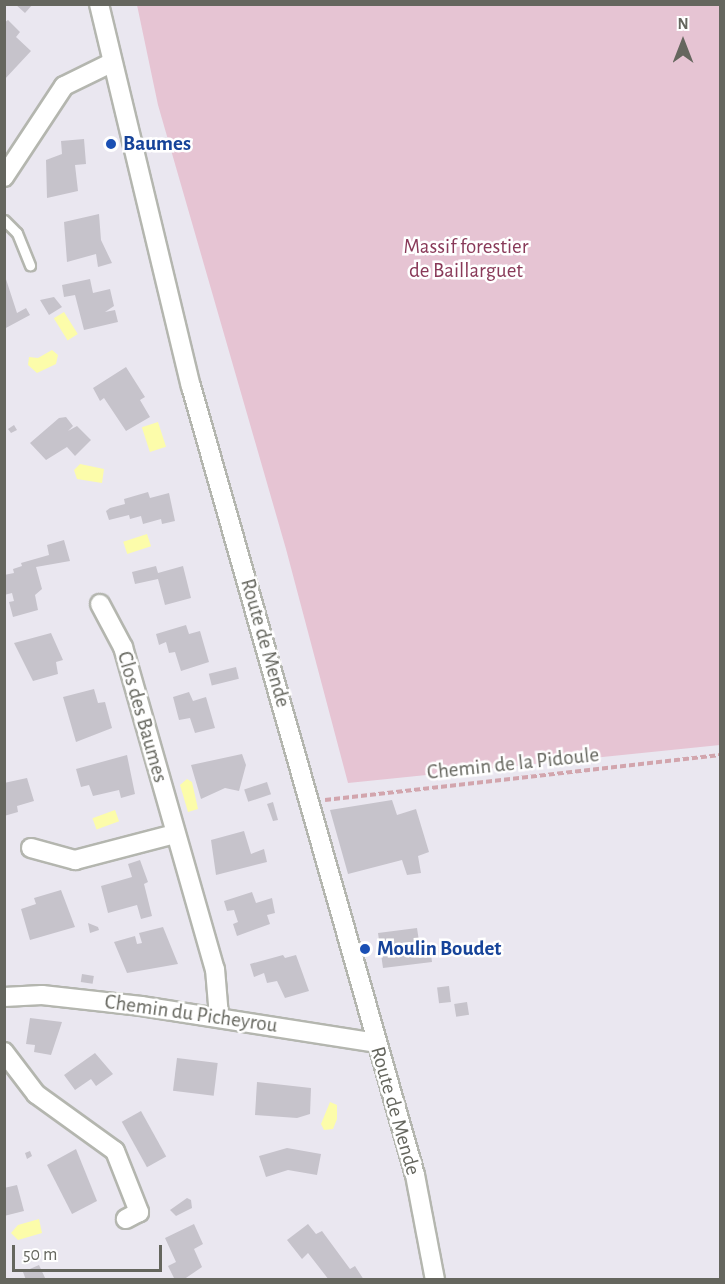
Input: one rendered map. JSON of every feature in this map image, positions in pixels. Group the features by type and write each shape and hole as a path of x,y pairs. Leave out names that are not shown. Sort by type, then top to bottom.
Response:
{"street":[{"name":"Route de Mende","path":"99,4 111,63 191,386 415,1175 435,1280"},
{"path":"4,177 64,86 111,63"},
{"name":"Clos des Baumes","path":"100,604 123,647 215,969 219,1017"},
{"path":"32,848 75,860 176,834"},
{"name":"Chemin du Picheyrou","path":"4,997 42,994 219,1017 376,1043"},
{"path":"4,1052 36,1094 116,1151 139,1212 126,1218"}],"lane":[{"path":"4,220 17,233 30,266"}],"path":[{"name":"Chemin de la Pidoule","path":"310,802 720,755"}],"green space":[{"name":"Massif forestier de Baillarguet","path":"137,5 720,5 720,745 348,783 286,549 158,105"}],"shaded area":[{"path":"64,312 78,334 68,340 54,318"},
{"path":"52,350 58,355 56,364 37,373 28,365 29,357 38,358"},
{"path":"158,422 166,447 150,452 142,427"},
{"path":"80,464 104,469 102,483 77,479 74,470"},
{"path":"147,534 151,546 127,554 123,542"},
{"path":"187,779 192,782 198,809 188,812 180,785"},
{"path":"115,810 119,821 97,829 92,818"},
{"path":"330,1102 337,1105 337,1119 333,1129 324,1130 321,1124"},
{"path":"39,1219 42,1233 18,1240 11,1233 18,1225"}],"building":[{"path":"15,4 33,4 25,13"},
{"path":"8,20 20,32 16,37 31,51 4,80 4,23"},
{"path":"84,139 86,164 75,165 78,191 47,198 46,160 62,154 61,141"},
{"path":"99,214 101,240 112,263 98,267 96,254 67,262 64,222"},
{"path":"4,273 17,313 26,308 30,315 4,329"},
{"path":"90,279 93,293 110,289 114,306 105,312 115,310 118,322 84,330 75,295 64,297 62,285"},
{"path":"54,297 62,307 49,315 40,300"},
{"path":"126,367 145,397 140,400 150,417 126,431 104,398 100,401 93,388"},
{"path":"66,417 73,426 68,431 77,426 91,440 75,456 67,447 46,460 30,443 59,418"},
{"path":"14,425 17,430 11,433 8,429"},
{"path":"148,492 150,498 169,493 175,521 162,524 161,519 143,524 141,516 130,519 129,515 109,520 106,511 110,508 125,504 124,499"},
{"path":"64,540 70,561 36,567 42,589 35,595 38,610 13,617 9,602 14,601 12,593 4,595 4,575 14,573 13,569 22,566 21,563 49,555 47,545"},
{"path":"156,566 158,573 183,566 191,598 165,605 158,579 135,584 132,572"},
{"path":"186,625 189,634 200,631 209,662 181,671 175,652 169,653 166,642 159,645 156,634"},
{"path":"51,633 63,660 56,662 58,674 33,681 14,643"},
{"path":"236,667 239,679 212,685 209,674"},
{"path":"94,689 98,703 105,702 112,728 76,742 63,697"},
{"path":"189,692 193,701 206,697 215,728 195,733 190,718 179,720 173,697"},
{"path":"242,754 246,765 239,791 225,788 201,799 191,765"},
{"path":"127,755 135,794 121,798 119,790 93,796 89,785 81,787 76,769"},
{"path":"27,778 34,801 17,806 18,812 4,816 4,783"},
{"path":"267,782 271,794 248,802 244,789"},
{"path":"392,800 397,815 416,809 429,852 418,856 421,873 407,875 402,860 348,874 330,810"},
{"path":"273,802 278,820 273,821 267,804"},
{"path":"244,831 251,854 264,849 267,862 216,875 211,840"},
{"path":"140,860 148,882 144,884 152,916 141,919 137,905 108,913 101,886 132,877 128,864"},
{"path":"61,890 75,927 30,940 21,909 36,904 34,898"},
{"path":"252,892 256,903 272,898 275,913 267,915 270,924 237,936 233,924 238,922 234,910 227,911 224,901"},
{"path":"88,923 98,927 99,930 90,933"},
{"path":"163,927 178,964 127,973 114,942 135,936 137,944 142,943 139,933"},
{"path":"417,928 420,948 430,946 432,962 383,968 378,933"},
{"path":"283,955 285,958 296,955 309,991 285,998 277,981 267,983 264,973 254,977 250,964"},
{"path":"82,974 94,976 93,984 81,982"},
{"path":"449,986 451,1002 439,1003 437,987"},
{"path":"467,1002 469,1015 456,1017 454,1004"},
{"path":"30,1018 62,1022 51,1055 34,1052 35,1045 26,1044"},
{"path":"95,1053 113,1074 96,1086 91,1079 75,1090 64,1075"},
{"path":"177,1058 218,1063 214,1096 173,1091"},
{"path":"257,1082 311,1088 310,1114 297,1118 255,1115"},
{"path":"141,1111 166,1156 147,1167 122,1122"},
{"path":"287,1148 321,1154 317,1175 288,1170 266,1177 259,1156"},
{"path":"76,1149 97,1201 72,1214 47,1165"},
{"path":"30,1151 32,1156 27,1159 25,1153"},
{"path":"17,1185 24,1211 4,1216 4,1188"},
{"path":"187,1198 191,1200 192,1208 176,1216 170,1210"},
{"path":"194,1224 203,1244 194,1249 202,1267 183,1280 175,1280 168,1266 176,1262 165,1238"},
{"path":"308,1224 316,1234 322,1231 350,1269 355,1266 364,1280 329,1280 308,1253 302,1259 287,1240"},
{"path":"39,1265 46,1280 26,1280 23,1272"}],"place":[{"name":"Baumes","path":"111,144"},
{"name":"Moulin Boudet","path":"365,949"}]}
